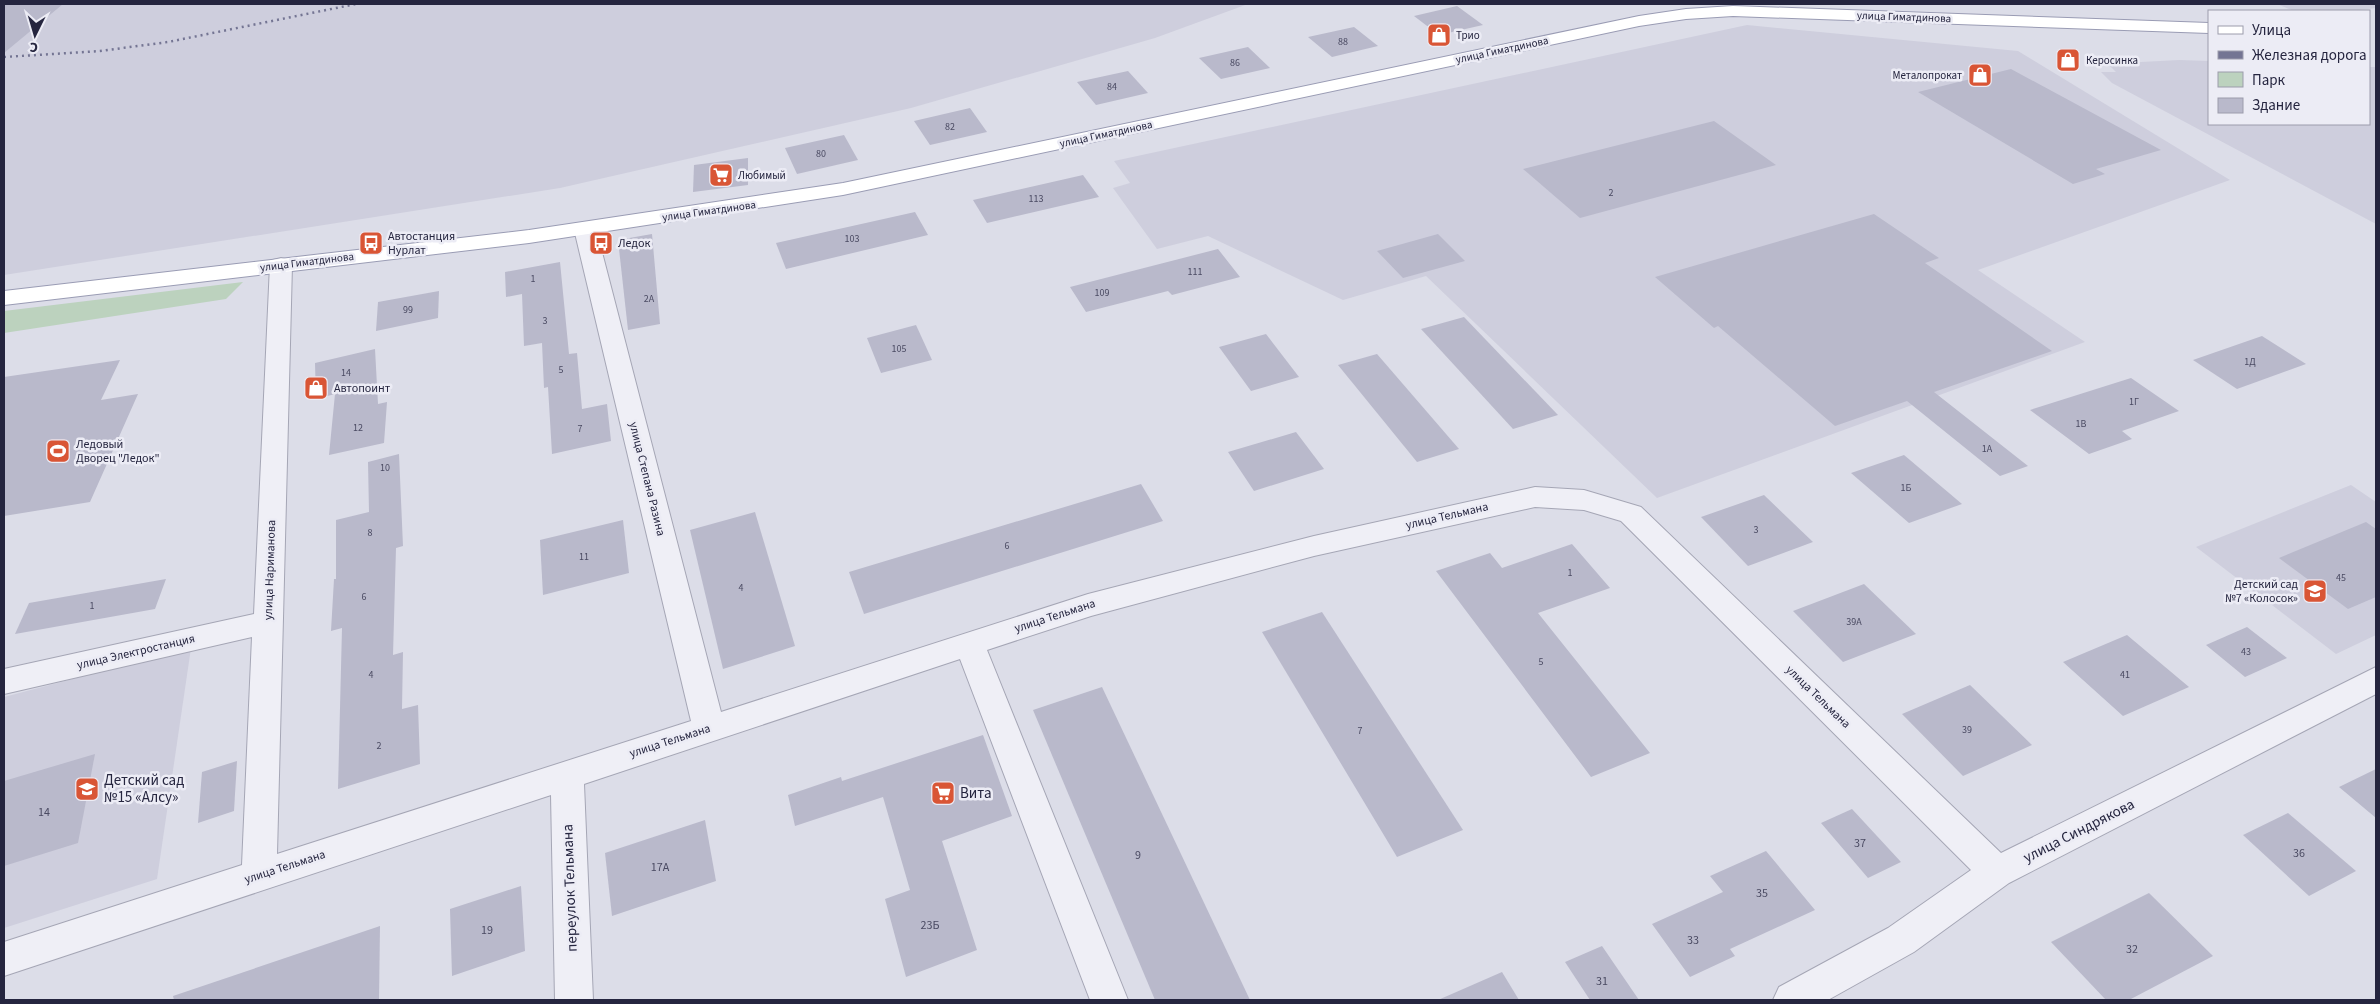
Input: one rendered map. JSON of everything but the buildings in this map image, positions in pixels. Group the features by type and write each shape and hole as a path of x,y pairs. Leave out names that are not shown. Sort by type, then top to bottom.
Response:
{"main road":[{"name":"улица Гиматдинова","path":"4,298 585,229 740,207 843,189 1639,21 1686,14 1756,12 2208,28"}],"street":[{"name":"улица Степана Разина","path":"585,229 710,729"},
{"name":"улица Нариманова","path":"259,876 281,265"},
{"name":"улица Тельмана","path":"4,959 1088,605 1314,546 1535,497 1571,496 1599,502 1631,514 1998,872"},
{"name":"улица Электростанция","path":"4,681 268,622"},
{"path":"968,644 1109,1000"},
{"name":"улица Синдрякова","path":"1792,1000 1901,940 1998,872 2376,680"},
{"name":"переулок Тельмана","path":"567,775 574,1000"}],"shaded area":[{"path":"4,4 1248,4 1155,38 911,108 560,188 4,275"},
{"path":"2277,4 2376,4 2376,8 2360,10 2292,10"},
{"path":"1747,25 2018,51 2230,180 1978,270 2085,342 1657,498 1426,276 1343,300 1208,236 1157,249 1113,188 1130,183 1114,161"},
{"path":"2179,60 2208,61 2208,125 2370,125 2370,67 2376,67 2376,224 2112,83 2101,72 2116,72 2110,66 2122,63"},
{"name":"Детский сад №7 «Колосок»","path":"2351,485 2376,502 2376,635 2336,654 2196,547"},
{"name":"Детский сад №15 «Алсу»","path":"191,648 157,879 4,928 4,697"}],"green space":[{"path":"243,282 226,299 4,333 4,311"}],"railway":[{"path":"4,57 100,51 168,42 356,4"}],"place":[{"name":"Трио","path":"1439,35"},
{"name":"Керосинка","path":"2068,60"},
{"name":"Металопрокат","path":"1980,75"},
{"name":"Любимый","path":"721,175"},
{"name":"Автостанция Нурлат","path":"371,243"},
{"name":"Ледок","path":"601,243"},
{"name":"Автопоинт","path":"316,388"},
{"name":"Ледовый Дворец \"Ледок\"","path":"58,451"},
{"name":"Детский сад №7 «Колосок»","path":"2315,591"},
{"name":"Детский сад №15 «Алсу»","path":"87,789"},
{"name":"Вита","path":"943,793"}]}
